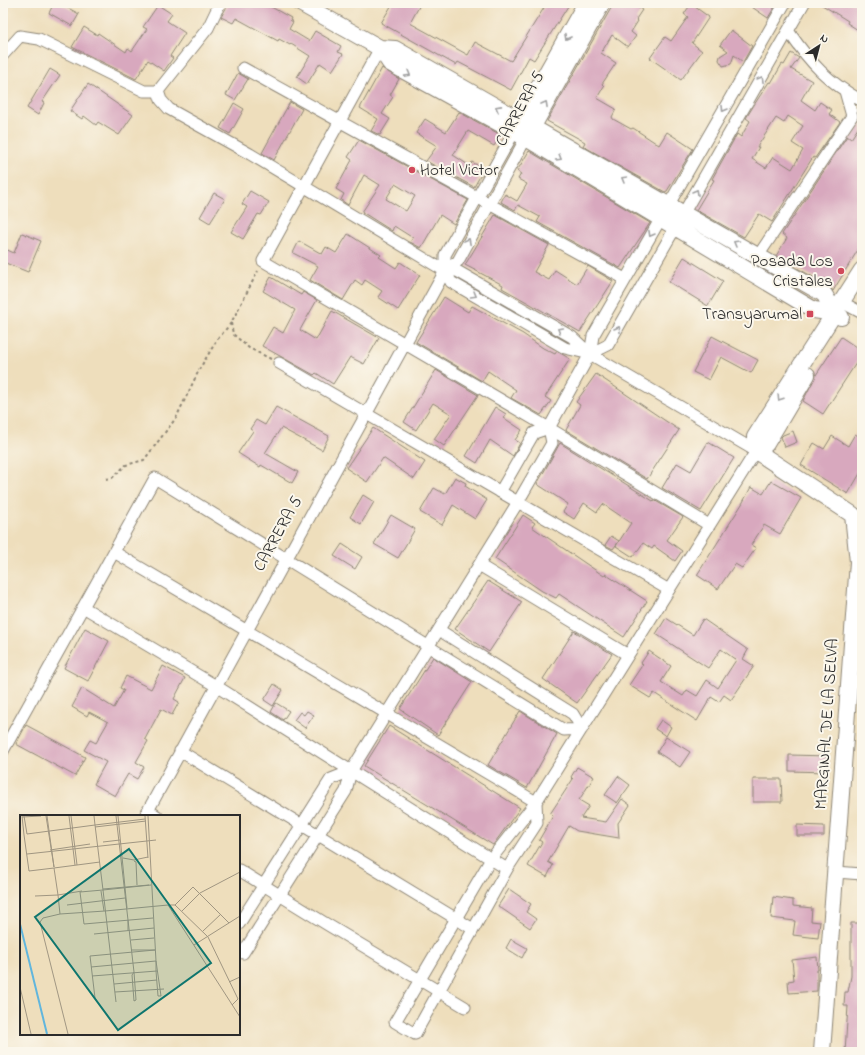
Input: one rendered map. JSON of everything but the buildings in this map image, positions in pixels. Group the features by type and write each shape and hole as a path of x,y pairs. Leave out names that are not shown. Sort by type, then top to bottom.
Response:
{"street":[{"path":"158,91 208,28 220,3"},
{"path":"300,3 380,48 395,49 523,129 660,218 814,310 847,312"},
{"name":"CARRERA 5","path":"150,814 180,751 404,344 445,271 458,261 489,203 523,129 586,3"},
{"name":"CARRERA 5","path":"445,271 445,255 477,197 523,129 602,3"},
{"path":"240,952 243,953 346,791 351,771 518,502 552,444 549,428 590,354 592,336 785,3"},
{"path":"590,354 608,345 804,3"},
{"path":"788,32 804,54 822,74 862,102"},
{"path":"3,55 20,36 39,39 144,91 158,91"},
{"path":"380,48 263,260 549,428 710,525"},
{"path":"243,68 625,279"},
{"path":"158,91 161,100 169,110 250,154 445,271 457,271 572,337 590,354 756,451"},
{"path":"758,256 852,116 845,91"},
{"path":"523,129 684,213 824,294 847,312"},
{"path":"847,312 862,270"},
{"path":"536,802 537,823 507,869 415,1034 394,1022 491,859 536,802 756,451 755,437 847,312 862,287"},
{"path":"279,363 669,590"},
{"path":"500,492 534,433 549,428"},
{"name":"MARGINAL DE LA SELVA","path":"756,451 857,518 858,562 822,1052"},
{"path":"3,751 155,478 564,730 582,729"},
{"path":"114,552 536,802"},
{"path":"479,565 628,655"},
{"path":"83,607 216,686 507,869"},
{"path":"439,630 573,714 582,729"},
{"path":"180,751 473,929"},
{"path":"240,922 330,779 351,771"},
{"path":"240,871 465,1007"},
{"path":"836,872 862,874"}],"path":[{"path":"106,479 112,478 126,465 144,460 176,418 200,368 217,340 231,323 263,260"},
{"path":"231,323 233,334 250,348 279,363"}],"place":[{"name":"Hotel Victor","path":"412,170"},
{"name":"Posada Los Cristales","path":"841,271"},
{"name":"Transyarumal","path":"810,314"}]}
